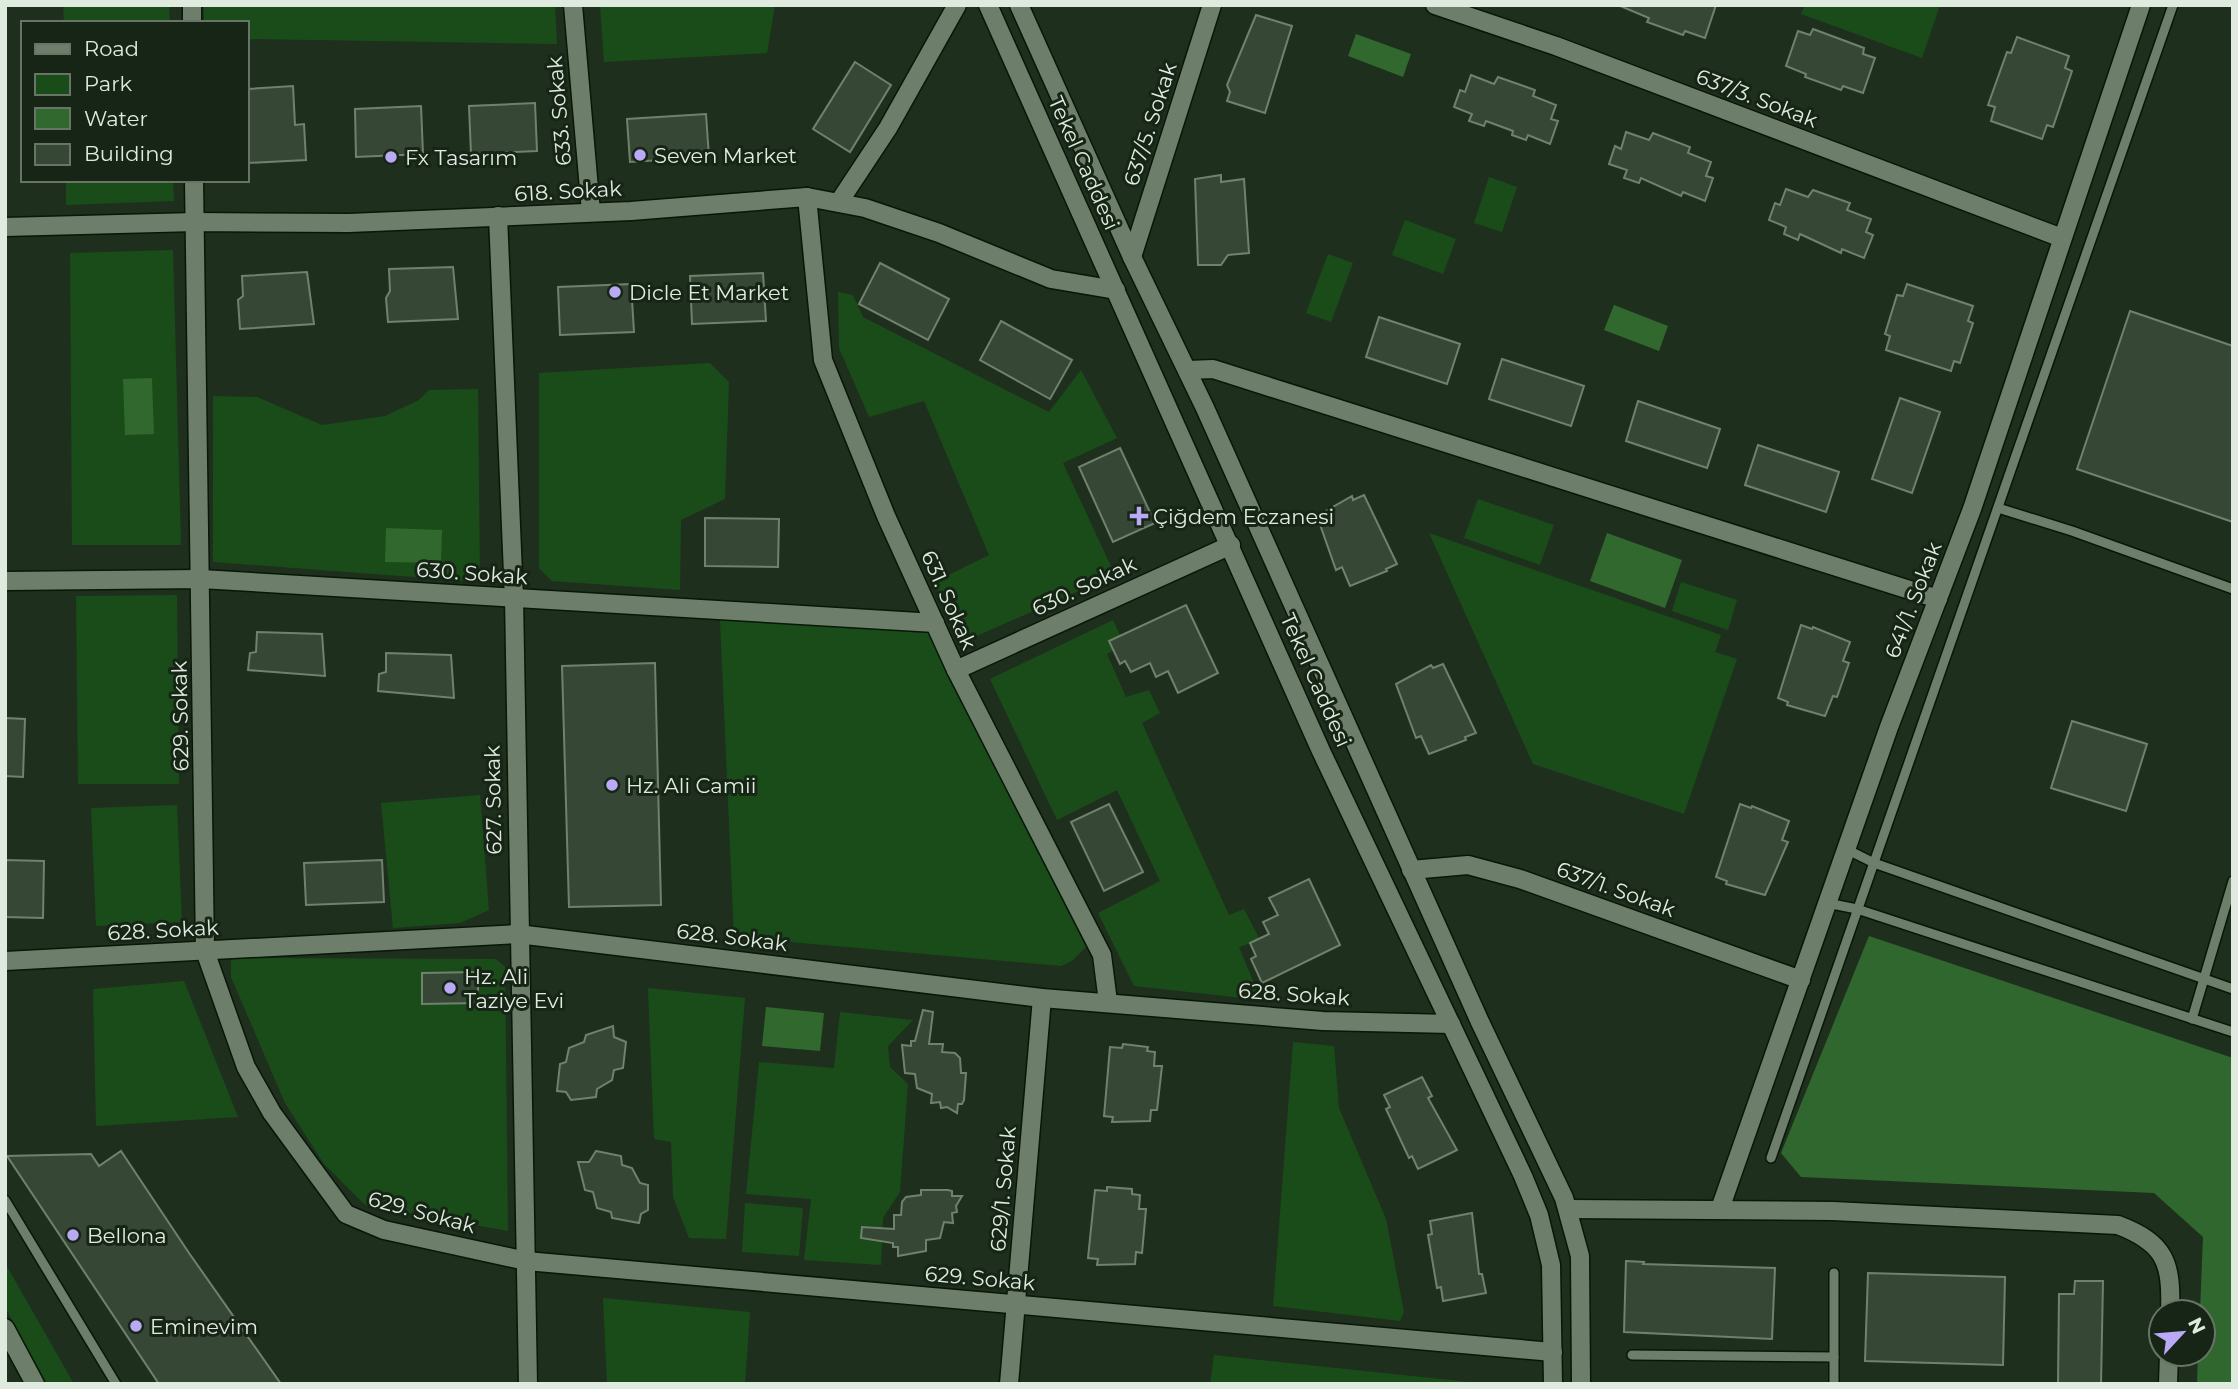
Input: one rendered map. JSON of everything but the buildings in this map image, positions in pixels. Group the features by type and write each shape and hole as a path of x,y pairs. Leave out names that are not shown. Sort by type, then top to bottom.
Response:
{"street":[{"name":"633. Sokak","path":"573,5 591,212"},
{"path":"839,202 888,128 957,5"},
{"name":"Tekel Caddesi","path":"988,5 1321,751 1539,1215 1551,1265 1553,1384"},
{"path":"1019,5 1132,257 1188,370 1411,870 1568,1209 1580,1255 1581,1384"},
{"name":"637/5. Sokak","path":"1132,257 1212,5"},
{"name":"637/3. Sokak","path":"1435,5 1556,46 2062,238"},
{"name":"641/1. Sokak","path":"1720,1209 1846,849 1972,509 2141,5"},
{"name":"629. Sokak","path":"194,182 205,951 246,1067 272,1114 346,1214 384,1230 526,1261 1553,1352"},
{"name":"618. Sokak","path":"5,227 195,222 349,223 591,212 807,197 839,202 939,233 1051,279 1116,290"},
{"name":"631. Sokak","path":"807,197 823,360 886,516 956,670 1102,955 1108,1002"},
{"name":"627. Sokak","path":"498,216 514,598 528,1384"},
{"path":"1188,370 1213,369 1938,599"},
{"name":"630. Sokak","path":"956,670 1231,545"},
{"name":"630. Sokak","path":"5,582 201,579 935,622"},
{"name":"637/1. Sokak","path":"1411,870 1468,864 1520,878 1801,980"},
{"name":"628. Sokak","path":"5,961 518,934 1042,998 1324,1021 1451,1024"},
{"name":"629/1. Sokak","path":"1009,1384 1042,998"},
{"path":"1568,1209 1833,1211 2118,1225 2147,1236 2164,1256 2171,1298"},
{"path":"5,1328 35,1384"}],"lane":[{"path":"1771,1158 2173,5"},
{"path":"1998,508 2072,530 2233,589"},
{"path":"1846,849 1874,863 2233,989"},
{"path":"2192,1019 2233,881"},
{"path":"1827,903 1857,909 2233,1032"},
{"path":"5,1200 116,1384"},
{"path":"1834,1273 1834,1384"},
{"path":"1632,1355 1834,1357"}],"green space":[{"path":"63,5 169,5 170,21 64,21"},
{"path":"204,5 555,5 557,44 248,39 248,21 204,21"},
{"path":"600,5 775,5 767,53 604,62"},
{"path":"1805,5 1940,5 1922,58 1801,14"},
{"path":"1489,177 1517,187 1502,232 1474,223"},
{"path":"66,182 173,182 174,201 66,205"},
{"path":"1405,220 1456,239 1443,274 1392,255"},
{"path":"173,250 181,545 72,545 70,253"},
{"path":"1328,254 1353,263 1331,322 1306,313"},
{"path":"838,292 853,295 863,317 1049,412 1081,370 1117,438 1063,463 1115,575 963,642 934,582 989,555 924,401 869,417 839,348"},
{"path":"710,363 729,382 725,499 681,520 680,590 552,581 539,568 539,373"},
{"path":"478,389 480,582 213,562 213,396 257,397 322,425 385,416 419,400 429,390"},
{"path":"1478,499 1554,525 1540,565 1464,538"},
{"path":"1429,533 1721,635 1715,652 1737,659 1684,814 1533,764"},
{"path":"1681,582 1737,600 1728,630 1672,611"},
{"path":"177,595 179,784 78,784 76,596"},
{"path":"720,620 927,631 1086,947 1072,961 1061,966 734,937"},
{"path":"1113,620 1124,644 1107,654 1126,697 1149,690 1160,713 1142,723 1229,915 1244,909 1260,940 1239,947 1261,1000 1134,986 1098,913 1160,881 1117,790 1057,820 990,679"},
{"path":"480,795 489,910 460,923 393,928 381,803"},
{"path":"177,805 182,922 96,926 91,808"},
{"path":"231,958 496,959 505,967 508,1231 365,1205 324,1164 285,1103 231,977"},
{"path":"184,981 238,1117 96,1126 93,989"},
{"path":"648,988 745,998 726,1239 689,1238 673,1197 671,1142 654,1139"},
{"path":"840,1012 913,1020 888,1046 890,1067 908,1084 900,1192 883,1218 881,1265 804,1260 811,1199 746,1194 759,1062 834,1068"},
{"path":"1293,1042 1334,1046 1339,1108 1386,1219 1404,1312 1400,1321 1273,1306"},
{"path":"745,1203 803,1208 799,1256 742,1252"},
{"path":"5,1263 74,1384 47,1384 5,1307"},
{"path":"603,1298 750,1312 745,1384 607,1384"},
{"path":"1214,1355 1488,1384 1210,1384"}],"shaded area":[{"path":"1869,936 2233,1058 2233,1384 2197,1384 2198,1368 2217,1368 2217,1298 2201,1298 2203,1237 2154,1193 1801,1177 1781,1153"}],"water":[{"path":"1356,34 1411,54 1403,77 1348,56"},
{"path":"1614,305 1668,326 1659,351 1604,330"},
{"path":"152,378 154,434 125,435 123,379"},
{"path":"386,528 442,530 441,563 385,562"},
{"path":"1607,533 1682,560 1665,608 1590,581"},
{"path":"766,1007 824,1013 820,1051 762,1046"}],"place":[{"name":"Seven Market","path":"640,155"},
{"name":"Fx Tasarım","path":"391,157"},
{"name":"Dicle Et Market","path":"615,292"},
{"name":"Çiğdem Eczanesi","path":"1139,516"},
{"name":"Hz. Ali Camii","path":"612,785"},
{"name":"Hz. Ali Taziye Evi","path":"450,988"},
{"name":"Bellona","path":"73,1235"},
{"name":"Eminevim","path":"136,1326"}]}
